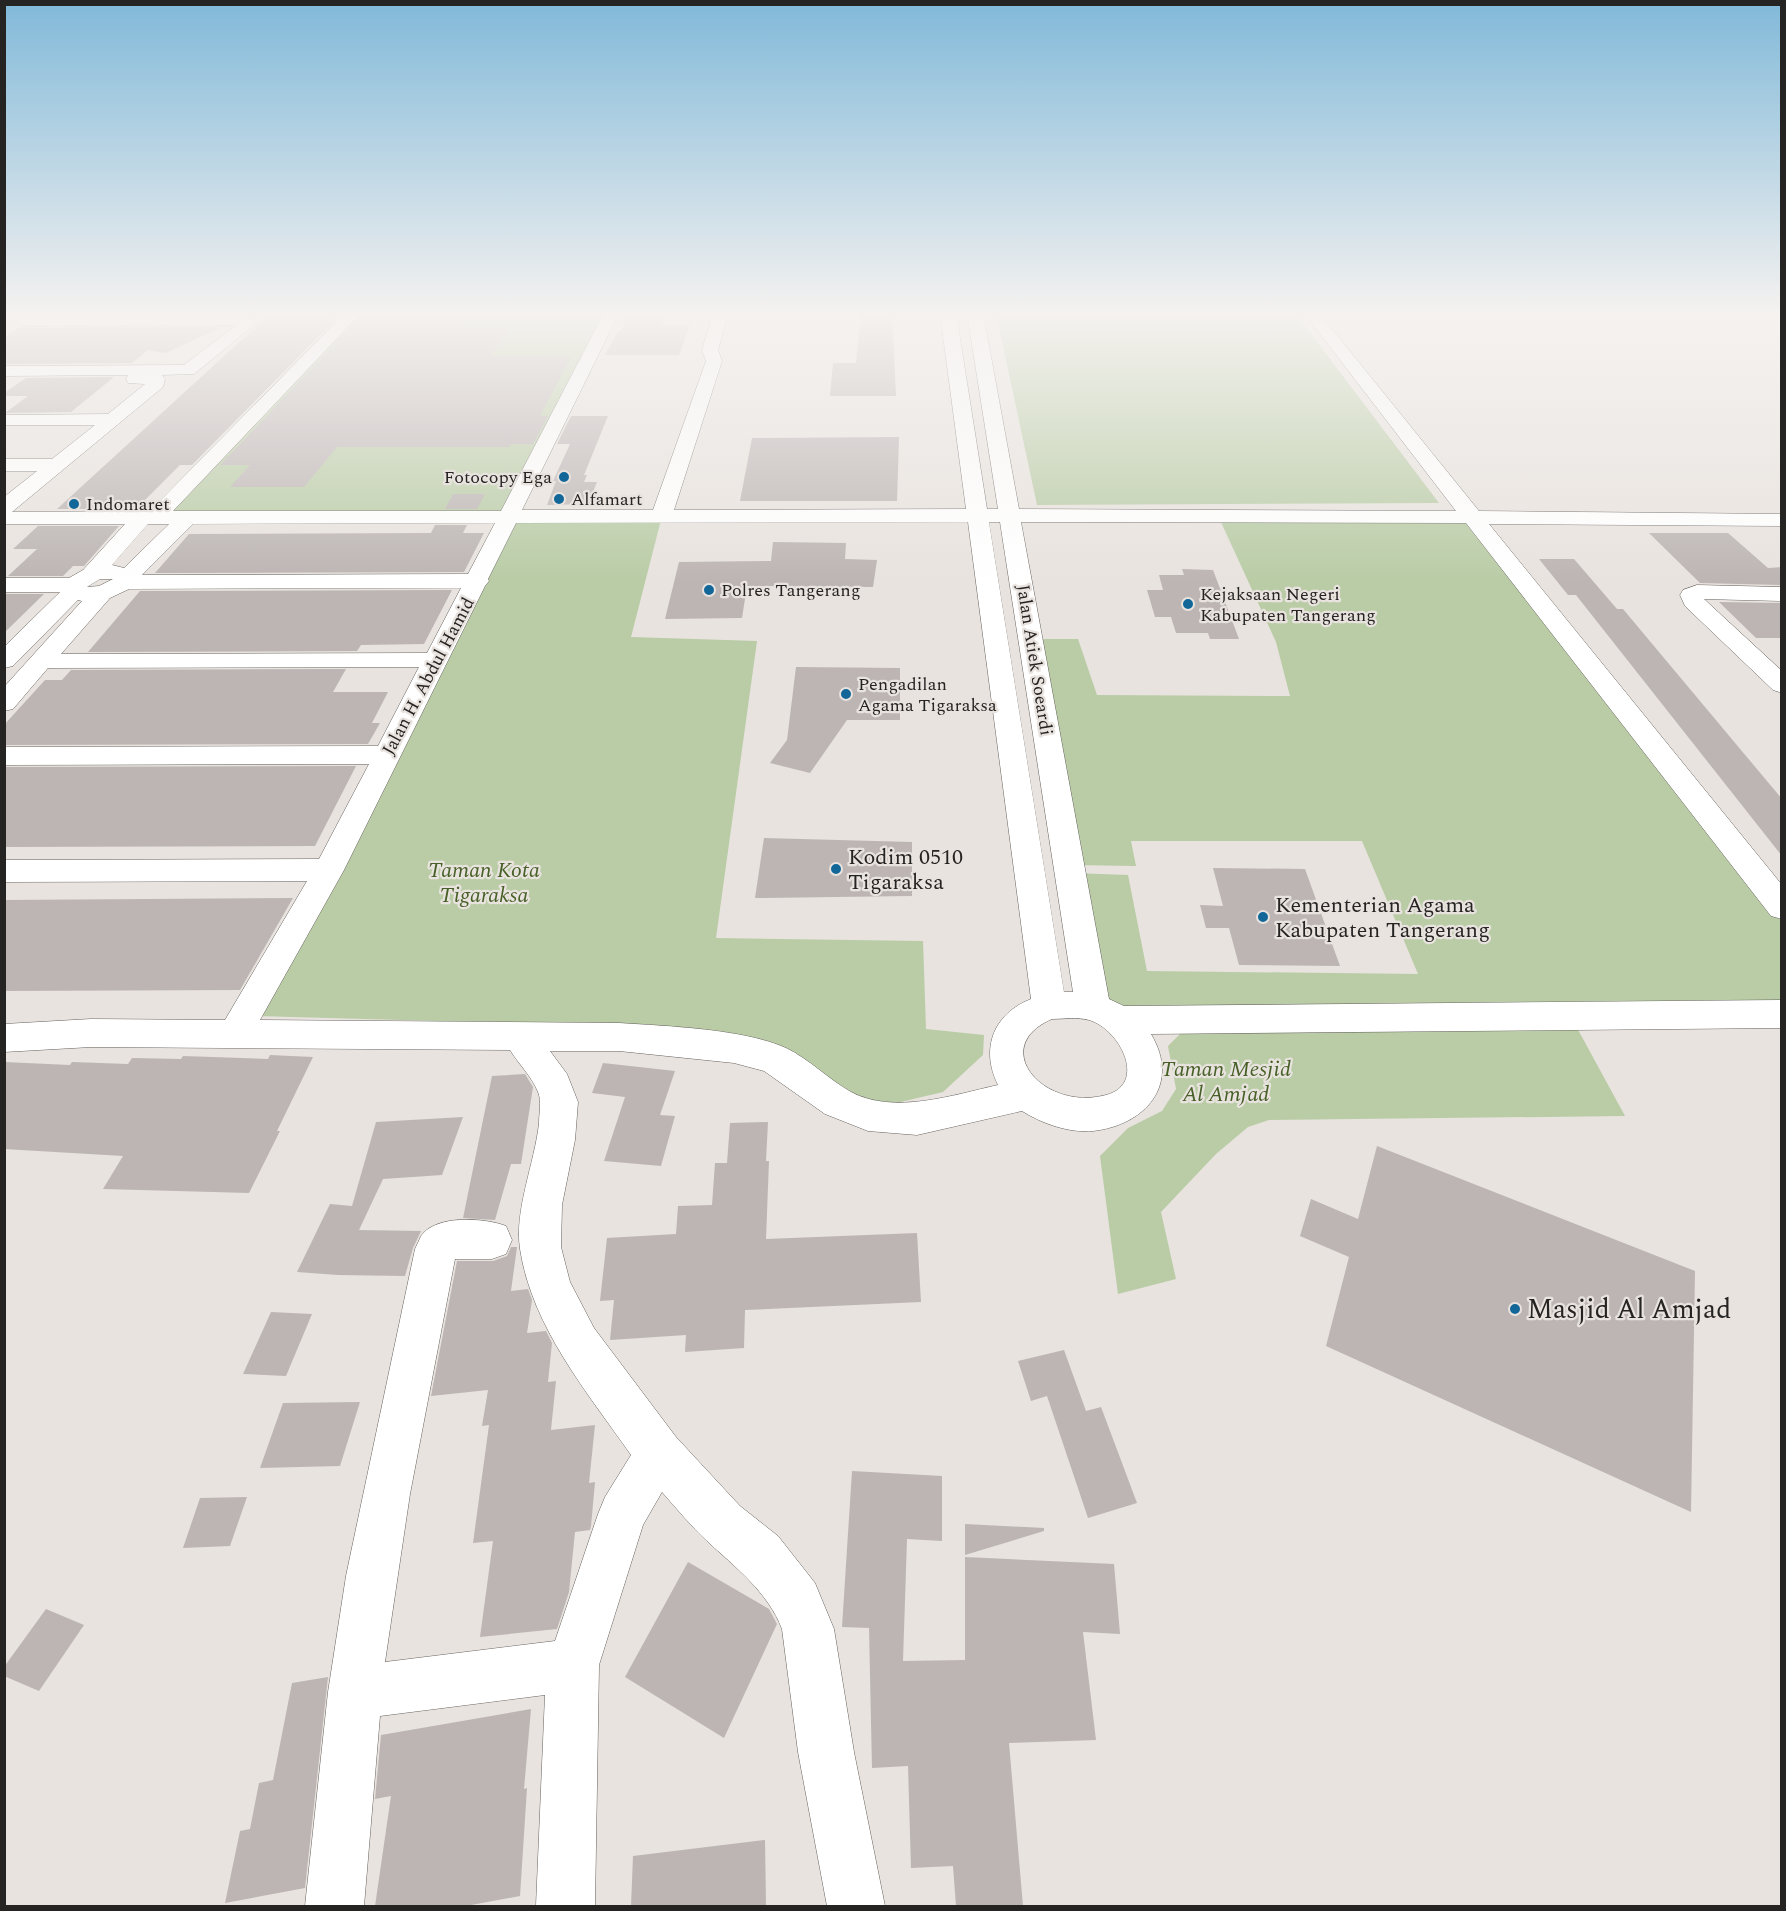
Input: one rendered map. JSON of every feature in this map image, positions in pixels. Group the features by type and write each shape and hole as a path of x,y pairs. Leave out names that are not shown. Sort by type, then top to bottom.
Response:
{"street":[{"path":"9,514 56,465 131,402"},
{"path":"9,514 101,445 151,402"},
{"path":"4,661 86,586 148,518 264,402"},
{"name":"Jalan H. Abdul Hamid","path":"234,1035 328,870 568,402"},
{"path":"662,517 700,402"},
{"name":"Jalan Atiek Soeardi","path":"961,402 1049,1006"},
{"name":"Jalan Atiek Soeardi","path":"990,402 1008,515 1107,1014"},
{"path":"1383,402 1471,517 1782,908"},
{"path":"4,420 110,419"},
{"path":"78,445 101,445"},
{"path":"4,465 56,465"},
{"path":"9,514 188,519 1008,515 1782,520"},
{"path":"4,585 116,588 188,519"},
{"path":"124,581 478,581"},
{"path":"4,703 44,661 86,586"},
{"path":"1782,594 1697,592 1691,595 1693,601 1772,664 1782,685"},
{"path":"44,661 437,660"},
{"path":"4,756 386,755"},
{"path":"4,871 328,870"},
{"path":"1107,1014 1138,1040 1146,1062 1142,1084 1128,1103 1105,1114 1077,1117 1049,1110 1025,1095 1008,1069 1008,1041 1023,1019 1049,1006 1107,1014 1782,1014"},
{"path":"4,1038 91,1034 619,1036 734,1049 774,1059 838,1103 868,1115 917,1119 1025,1095"},
{"path":"519,1036 554,1085 559,1102 556,1140 542,1205 540,1247 551,1288 579,1343 659,1454 723,1523 760,1554 797,1601 808,1629 826,1752 856,1906"},
{"path":"334,1906 355,1692 371,1577 392,1457 436,1249 451,1239 492,1240"},
{"path":"566,1906 573,1665 622,1514 659,1454"},
{"path":"355,1692 573,1665"}],"green space":[{"path":"270,402 559,402 503,513 170,511"},
{"path":"1015,402 1363,402 1439,503 1037,505"},
{"name":"Taman Kota Tigaraksa","path":"510,520 661,520 631,637 757,641 716,938 923,941 926,1029 984,1035 983,1055 943,1092 892,1104 864,1099 621,1026 256,1016"},
{"path":"1220,520 1468,521 1781,912 1781,1012 1123,1017 1098,1003 1073,873 1128,875 1147,971 1418,974 1362,841 1131,841 1136,866 1071,865 1036,639 1078,639 1097,695 1290,696 1276,642"},
{"name":"Taman Mesjid Al Amjad","path":"1576,1026 1625,1116 1269,1120 1248,1127 1216,1154 1161,1212 1176,1279 1118,1294 1100,1156 1128,1128 1162,1111 1176,1089 1168,1046 1185,1029"}],"building":[{"path":"20,402 83,402 71,412 5,413"},
{"path":"174,402 254,402 192,465 180,465 136,509 57,509"},
{"path":"280,402 547,402 540,416 548,416 533,444 511,444 510,447 337,447 304,487 230,487 250,465 220,465"},
{"path":"571,416 608,416 584,475 587,475 584,482 597,482 588,504 547,505 556,481 553,481 570,444 557,444"},
{"path":"899,437 897,501 740,501 752,438"},
{"path":"453,494 485,494 477,509 445,509"},
{"path":"435,525 467,525 463,533 484,533 464,572 155,573 189,534 431,533"},
{"path":"38,526 119,526 84,566 73,566 63,576 8,576 37,549 13,549"},
{"path":"1649,533 1728,533 1768,568 1782,567 1782,585 1700,583"},
{"path":"773,542 846,543 845,559 877,560 873,587 747,586 742,618 665,619 679,562 771,561"},
{"path":"1539,559 1574,559 1617,609 1623,609 1782,799 1782,856 1576,595 1568,595"},
{"name":"Kejaksaan Negeri Kabupaten Tangerang","path":"1182,569 1213,570 1239,639 1210,639 1208,633 1176,633 1171,617 1155,617 1147,590 1163,590 1159,575 1184,575"},
{"path":"452,590 424,644 361,645 357,651 88,652 140,591"},
{"path":"4,594 44,594 4,633"},
{"path":"1719,602 1782,603 1782,638 1756,638"},
{"name":"Pengadilan Agama Tigaraksa","path":"796,667 900,668 900,720 847,720 810,773 770,763 787,740"},
{"path":"346,669 333,692 388,692 372,723 380,723 368,744 4,745 4,725 45,680 62,680 71,670"},
{"path":"356,766 315,846 4,847 4,767"},
{"name":"Kodim 0510 Tigaraksa","path":"764,838 912,842 912,896 755,898"},
{"name":"Kementerian Agama Kabupaten Tangerang","path":"1213,868 1305,869 1340,966 1239,965 1229,928 1206,928 1200,905 1223,906"},
{"path":"293,898 240,990 4,991 4,900"},
{"path":"270,1055 313,1057 249,1193 103,1189 123,1156 4,1149 4,1062 70,1065 72,1062 128,1064 132,1058 181,1059 183,1056 268,1059"},
{"path":"603,1063 675,1071 660,1115 675,1116 661,1166 604,1161 625,1097 592,1093"},
{"path":"525,1074 533,1087 521,1164 511,1164 495,1220 463,1218 492,1076"},
{"path":"463,1117 442,1175 383,1179 359,1230 421,1231 413,1248 405,1276 297,1272 330,1204 352,1206 376,1122"},
{"path":"768,1122 766,1239 917,1233 921,1302 745,1310 744,1348 685,1352 686,1335 610,1340 614,1300 600,1301 607,1238 676,1234 678,1206 712,1205 715,1163 727,1163 730,1123"},
{"name":"Masjid Al Amjad","path":"1377,1146 1695,1271 1691,1512 1326,1346 1349,1257 1300,1236 1311,1199 1358,1219"},
{"path":"511,1247 517,1247 511,1291 528,1289 532,1300 527,1333 546,1331 552,1343 548,1382 556,1381 551,1430 595,1425 589,1483 595,1482 590,1530 575,1532 569,1592 557,1629 480,1637 493,1541 473,1543 489,1425 482,1426 488,1390 431,1396 457,1261 493,1261 507,1256"},
{"path":"271,1312 312,1314 286,1376 243,1374"},
{"path":"1064,1350 1086,1411 1101,1407 1137,1503 1088,1518 1047,1396 1031,1401 1018,1361"},
{"path":"360,1402 340,1466 260,1468 283,1403"},
{"path":"852,1471 942,1476 942,1541 907,1539 903,1661 965,1660 965,1557 1114,1564 1120,1634 1083,1632 1096,1740 1009,1743 1023,1906 956,1906 953,1866 911,1868 908,1766 872,1768 869,1628 842,1627"},
{"path":"247,1497 230,1546 183,1548 200,1498"},
{"path":"965,1524 1044,1528 1044,1531 965,1555"},
{"path":"688,1562 769,1609 777,1624 724,1738 625,1677"},
{"path":"46,1609 84,1625 39,1691 4,1676 4,1667"},
{"path":"328,1677 305,1888 225,1903 240,1831 250,1829 259,1783 273,1780 292,1683"},
{"path":"531,1709 524,1789 527,1788 520,1896 466,1906 375,1906 391,1796 375,1799 381,1735"},
{"path":"765,1840 766,1906 631,1906 633,1856"}],"place":[{"name":"Fotocopy Ega","path":"564,477"},
{"name":"Alfamart","path":"559,499"},
{"name":"Indomaret","path":"74,504"},
{"name":"Polres Tangerang","path":"709,590"},
{"name":"Kejaksaan Negeri Kabupaten Tangerang","path":"1188,604"},
{"name":"Pengadilan Agama Tigaraksa","path":"846,694"},
{"name":"Kodim 0510 Tigaraksa","path":"836,869"},
{"name":"Kementerian Agama Kabupaten Tangerang","path":"1263,917"},
{"name":"Masjid Al Amjad","path":"1515,1309"}]}
